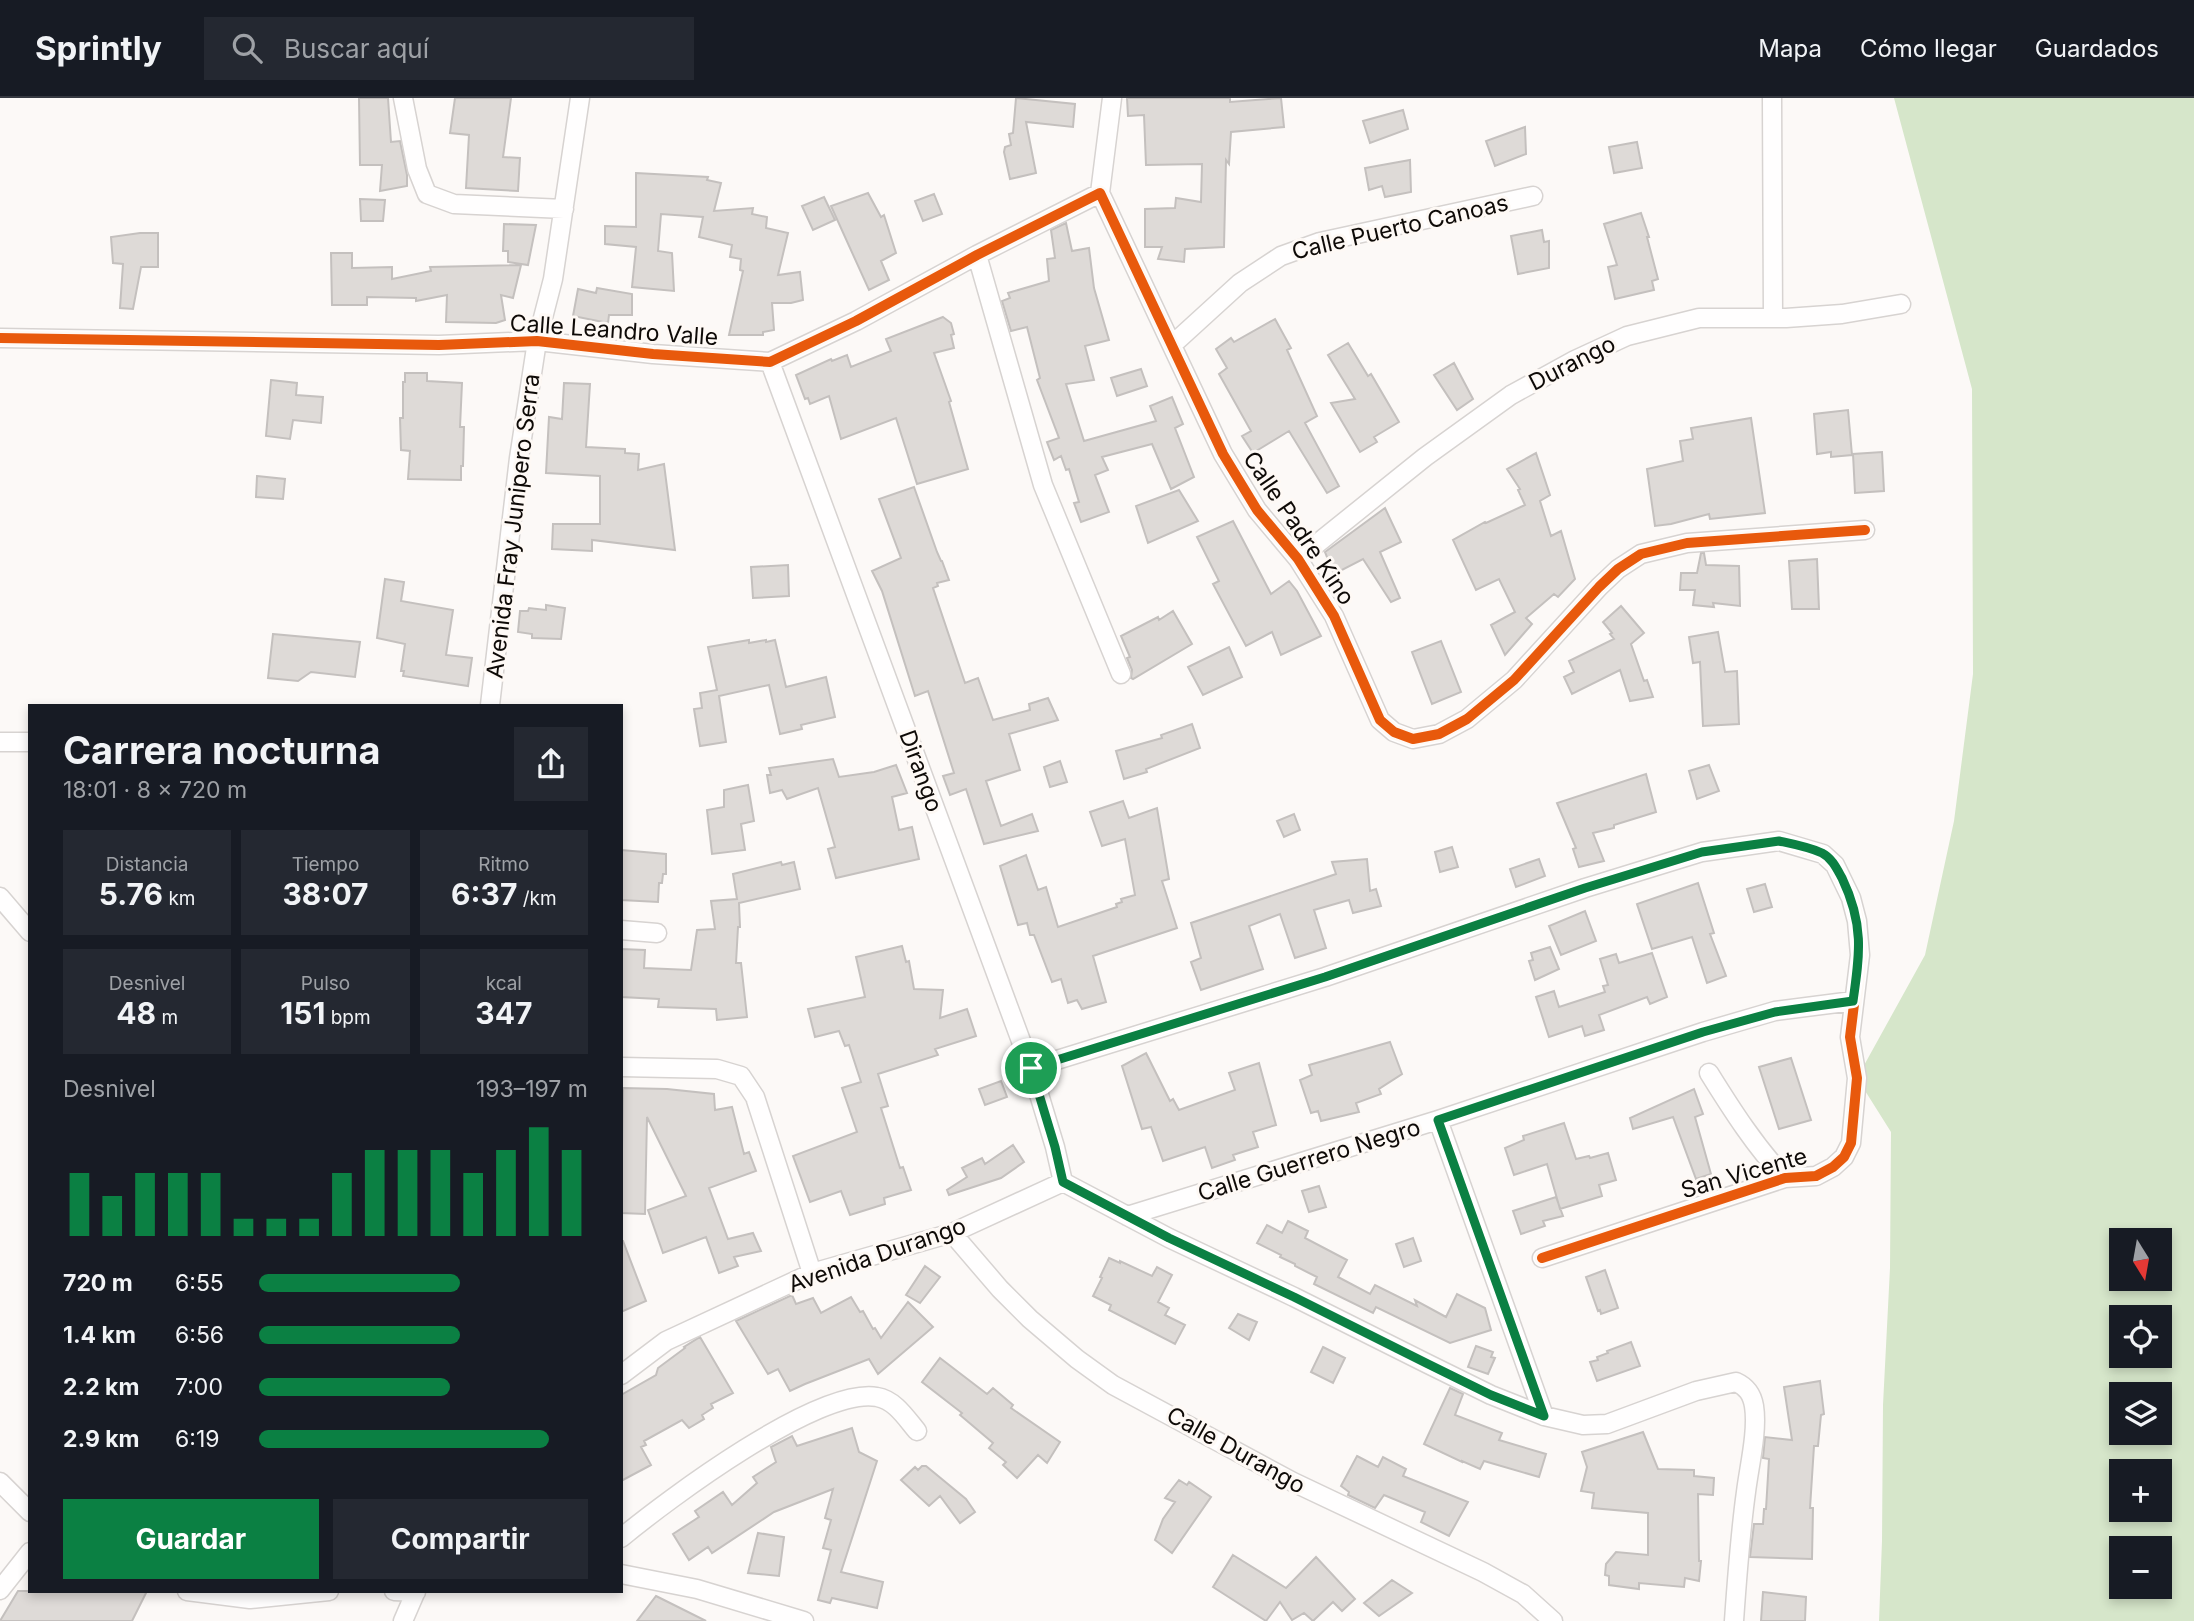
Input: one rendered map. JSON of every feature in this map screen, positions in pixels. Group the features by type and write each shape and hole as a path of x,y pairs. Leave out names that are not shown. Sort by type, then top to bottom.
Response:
{"street":[{"path":"403,98 417,169 428,194 454,204 564,209"},
{"name":"Avenida Fray Junipero Serra","path":"490,704 519,458 537,341 553,279 580,98"},
{"path":"1100,193 1112,98"},
{"path":"1772,98 1773,318"},
{"name":"Calle Leandro Valle","path":"0,338 439,345 537,341 653,354 769,362 856,321 1100,193"},
{"name":"Calle Padre Kino","path":"1100,193 1223,454 1257,510 1298,559 1334,616 1380,720 1394,732 1413,739 1439,734 1467,719 1514,680 1608,578 1641,554 1687,543 1865,530"},
{"name":"Calle Puerto Canoas","path":"1172,345 1240,283 1281,256 1320,242 1533,196"},
{"path":"977,256 1043,485 1121,674"},
{"name":"Durango","path":"1298,559 1425,457 1511,394 1627,336 1699,318 1842,314 1901,304"},
{"name":"Dirango","path":"769,362 1031,1068 1063,1182"},
{"path":"0,742 28,742"},
{"name":"San Vicente","path":"1031,1068 1325,977 1585,888 1702,852 1779,841 1823,854 1835,865 1851,898 1857,921 1860,955 1850,1037 1857,1078 1850,1143 1844,1157 1816,1176 1785,1178 1542,1258"},
{"path":"0,897 28,930"},
{"path":"623,930 657,933"},
{"name":"Calle Guerrero Negro","path":"1127,1216 1438,1120 1703,1032 1763,1015 1853,1001"},
{"path":"623,1067 717,1069 741,1076 755,1097 812,1273"},
{"path":"1709,1073 1746,1132 1785,1178"},
{"path":"1438,1120 1544,1416"},
{"path":"1063,1182 1491,1395 1544,1416 1583,1425 1607,1424 1696,1391 1736,1382 1745,1387 1751,1395 1754,1408 1753,1439 1741,1529 1734,1621"},
{"name":"Avenida Durango","path":"623,1373 666,1341 812,1273 952,1233 1063,1182"},
{"name":"Calle Durango","path":"952,1233 1030,1319 1113,1385 1293,1482 1483,1572 1523,1594 1553,1621"},
{"path":"623,1537 735,1454 808,1413 854,1398 876,1396 893,1403 917,1431"},
{"path":"0,1482 28,1510"},
{"path":"0,1590 28,1555"},
{"path":"623,1574 697,1589 804,1621"},
{"path":"203,1593 250,1599 309,1593"},
{"path":"403,1621 415,1593"}],"green space":[{"path":"1894,98 2194,98 2194,1621 1879,1621 1883,1405 1890,1268 1891,1132 1857,1078 1925,955 1954,821 1973,674 1972,389"}],"building":[{"path":"359,98 388,98 391,142 400,141 407,186 380,191 382,165 360,165"},
{"path":"455,98 511,98 503,157 520,158 518,191 466,188 469,135 450,133"},
{"path":"1016,98 1075,104 1073,127 1026,122 1036,173 1010,179 1004,152 1005,147 1011,145 1009,134 1013,133"},
{"path":"1127,98 1230,98 1230,102 1281,98 1284,127 1231,132 1229,164 1226,160 1224,247 1185,249 1184,262 1158,259 1162,247 1145,247 1145,209 1175,208 1176,198 1201,202 1202,164 1146,165 1144,115 1128,116"},
{"path":"1403,110 1408,129 1370,143 1363,121"},
{"path":"1525,127 1526,154 1495,166 1486,141"},
{"path":"1637,142 1642,168 1614,173 1609,147"},
{"path":"1410,160 1411,192 1385,197 1382,186 1369,190 1365,168"},
{"path":"636,173 708,177 707,180 721,183 714,211 753,208 752,214 767,217 766,228 788,233 778,275 800,272 803,300 772,303 774,330 763,332 763,335 729,335 743,271 740,270 741,259 730,257 732,245 699,237 703,217 661,214 658,251 672,253 674,291 632,287 636,247 605,244 605,226 636,227"},
{"path":"868,193 881,217 884,215 896,253 881,261 889,280 869,290 831,206"},
{"path":"934,194 942,214 923,221 915,201"},
{"path":"824,197 835,220 813,230 802,206"},
{"path":"360,199 385,200 383,221 361,221"},
{"path":"1641,213 1658,279 1652,281 1654,290 1615,299 1608,267 1617,265 1604,224"},
{"path":"1066,223 1072,251 1089,248 1094,288 1109,340 1085,346 1094,380 1066,384 1084,441 1156,421 1150,406 1172,397 1183,424 1175,428 1194,477 1171,489 1152,444 1102,457 1108,470 1095,475 1109,512 1081,522 1074,503 1079,502 1069,469 1066,470 1061,456 1054,460 1047,442 1059,438 1037,380 1040,378 1027,327 1011,331 1002,301 1010,298 1008,293 1049,281 1047,259 1055,258 1051,230"},
{"path":"504,224 536,225 528,265 508,262 508,251 503,251"},
{"path":"1542,230 1544,242 1549,241 1549,268 1518,274 1511,236"},
{"path":"158,233 158,267 141,267 133,309 120,308 123,264 113,263 111,237"},
{"path":"331,253 352,253 352,268 392,267 392,279 431,271 430,267 521,265 513,298 501,295 505,320 496,323 446,322 447,295 416,301 416,298 367,297 367,305 332,305"},
{"path":"597,288 632,294 632,315 609,315 608,323 573,316 578,289 596,293"},
{"path":"943,317 951,323 954,348 934,353 951,401 949,402 968,469 917,484 896,418 841,439 829,396 810,404 808,398 805,399 796,375 831,359 832,361 847,355 851,367 891,351 886,339"},
{"path":"1275,319 1291,348 1287,350 1317,416 1305,423 1339,486 1327,493 1289,431 1253,453 1242,436 1251,431 1219,374 1227,368 1216,349 1231,338 1234,342"},
{"path":"1348,343 1368,376 1371,374 1399,422 1374,437 1377,442 1360,452 1331,403 1355,399 1328,355"},
{"path":"1454,363 1473,399 1457,410 1434,375"},
{"path":"1141,369 1147,386 1117,396 1111,378"},
{"path":"405,373 427,373 427,381 462,383 460,427 464,427 461,480 408,479 410,451 401,450 400,418 403,418"},
{"path":"271,380 297,383 296,395 323,397 321,423 293,420 290,439 266,436"},
{"path":"564,383 590,384 586,447 625,449 625,453 639,454 638,470 664,464 675,550 592,540 592,551 552,549 553,524 600,524 600,476 546,473 549,417 562,419"},
{"path":"1848,410 1852,455 1831,457 1831,452 1817,454 1814,414"},
{"path":"1751,418 1765,513 1710,519 1709,514 1655,526 1647,469 1683,461 1680,441 1693,439 1691,428"},
{"path":"1882,452 1884,491 1855,493 1853,454"},
{"path":"1536,453 1550,495 1540,501 1551,536 1561,531 1575,579 1558,597 1554,594 1526,618 1532,624 1505,655 1491,625 1515,612 1499,579 1476,590 1453,540 1485,522 1525,505 1518,490 1520,489 1507,469"},
{"path":"257,476 285,479 283,499 256,497"},
{"path":"914,487 949,580 937,583 938,586 933,588 965,683 978,678 993,720 1030,710 1029,704 1048,698 1058,720 1009,734 1020,770 986,781 1001,826 1032,814 1038,831 984,844 966,789 950,795 943,776 954,773 928,691 915,696 882,591 872,571 901,558 879,499"},
{"path":"1179,490 1198,521 1148,543 1136,506"},
{"path":"1385,508 1401,542 1380,552 1400,598 1391,602 1363,559 1333,572 1325,552"},
{"path":"1233,521 1271,594 1289,581 1321,636 1281,655 1272,632 1246,646 1213,584 1219,581 1197,537"},
{"path":"1701,553 1704,553 1706,565 1739,566 1740,606 1713,603 1714,607 1693,605 1695,590 1680,590 1681,573 1697,573"},
{"path":"1817,559 1819,609 1792,609 1789,561"},
{"path":"788,565 789,596 753,598 751,567"},
{"path":"385,579 404,582 401,601 453,610 446,655 472,658 468,686 403,676 404,671 401,671 405,644 377,638"},
{"path":"546,605 565,608 561,639 532,638 532,634 518,632 520,611 528,611 529,608 546,610"},
{"path":"1621,606 1644,633 1631,644 1644,681 1647,680 1653,697 1630,701 1620,670 1572,694 1564,677 1574,672 1569,661 1614,639 1603,622"},
{"path":"1173,611 1192,644 1131,678 1132,670 1127,658 1130,657 1121,636"},
{"path":"1718,632 1725,672 1737,671 1739,724 1703,726 1700,662 1693,663 1689,637"},
{"path":"273,634 360,642 355,677 311,672 298,681 268,678"},
{"path":"749,640 749,643 775,640 786,687 826,677 835,717 801,725 802,729 780,734 769,685 719,696 726,742 700,746 694,709 702,708 700,693 717,690 708,647"},
{"path":"1441,641 1461,692 1432,704 1412,652"},
{"path":"1229,647 1242,677 1203,695 1188,667"},
{"path":"1192,724 1200,748 1146,769 1147,772 1124,779 1116,751 1162,738 1161,735"},
{"path":"833,759 839,777 874,772 896,765 907,793 892,797 899,830 912,827 919,859 836,878 828,849 835,847 818,788 787,799 782,790 770,793 767,775 771,775 769,768"},
{"path":"1060,761 1067,782 1050,787 1044,767"},
{"path":"1709,765 1719,791 1697,799 1689,771"},
{"path":"1646,774 1656,812 1593,833 1604,861 1579,867 1573,849 1576,848 1557,803"},
{"path":"748,785 754,821 741,824 745,850 712,854 707,810 724,807 724,790"},
{"path":"1123,801 1129,818 1157,808 1169,879 1162,881 1177,928 1093,956 1106,1002 1082,1009 1077,1000 1068,1003 1061,979 1052,982 1027,923 1018,925 1000,866 1026,855 1038,890 1046,887 1058,927 1117,907 1116,904 1122,902 1121,899 1135,895 1125,839 1102,846 1090,812"},
{"path":"1294,814 1300,830 1284,837 1277,821"},
{"path":"1452,847 1458,867 1440,872 1435,852"},
{"path":"623,850 666,854 666,874 663,874 662,883 659,883 658,902 623,900"},
{"path":"1367,859 1370,891 1376,889 1381,906 1353,913 1349,900 1314,910 1326,948 1295,958 1280,914 1249,926 1263,969 1201,990 1191,962 1201,958 1191,923 1336,874 1332,862"},
{"path":"1539,859 1545,876 1516,887 1510,869"},
{"path":"781,862 782,865 794,862 800,889 739,903 740,927 736,963 741,963 747,1017 717,1020 716,1009 658,1007 659,999 623,997 623,949 645,950 644,968 691,970 697,930 715,929 711,901 737,899 733,874"},
{"path":"1698,883 1714,933 1710,934 1726,976 1707,983 1692,937 1652,949 1637,904"},
{"path":"1765,884 1772,907 1754,912 1747,889"},
{"path":"1585,911 1596,941 1561,955 1549,926"},
{"path":"902,946 906,962 909,961 914,989 943,990 940,1018 967,1009 976,1036 935,1049 938,1055 878,1074 888,1106 881,1108 900,1168 903,1167 911,1190 884,1198 885,1204 850,1215 841,1191 810,1202 793,1156 857,1132 842,1088 861,1082 849,1045 845,1046 839,1031 815,1037 808,1009 865,997 856,957"},
{"path":"1550,947 1559,969 1535,980 1529,961 1533,960 1531,953"},
{"path":"1652,953 1667,997 1650,1004 1647,997 1599,1015 1604,1030 1585,1036 1582,1026 1549,1037 1536,997 1554,991 1559,1007 1605,992 1603,986 1608,985 1600,959 1616,954 1619,963"},
{"path":"1390,1042 1402,1074 1379,1089 1381,1094 1356,1103 1359,1112 1321,1121 1318,1111 1311,1113 1300,1080 1312,1075 1309,1065"},
{"path":"1146,1053 1170,1101 1173,1099 1179,1110 1235,1090 1229,1073 1259,1063 1276,1125 1253,1132 1258,1147 1233,1155 1235,1160 1212,1168 1205,1147 1163,1161 1151,1127 1142,1129 1122,1066"},
{"path":"1791,1058 1811,1120 1779,1129 1759,1067"},
{"path":"1001,1081 1007,1097 985,1105 979,1089"},
{"path":"623,1088 714,1094 715,1110 732,1107 744,1154 749,1152 756,1171 709,1188 728,1239 753,1233 761,1251 734,1257 738,1266 719,1273 706,1237 663,1253 648,1210 686,1196 647,1117 645,1214 623,1213"},
{"path":"1694,1089 1703,1114 1695,1117 1711,1174 1696,1179 1673,1117 1633,1129 1630,1118"},
{"path":"1564,1123 1576,1159 1608,1153 1616,1180 1599,1185 1602,1196 1560,1209 1547,1164 1514,1175 1505,1148 1524,1140 1523,1136"},
{"path":"1013,1145 1024,1162 1001,1178 949,1195 947,1190 967,1177 962,1168 982,1158 985,1164"},
{"path":"1319,1186 1326,1207 1309,1212 1302,1191"},
{"path":"1556,1197 1563,1216 1543,1221 1545,1226 1521,1234 1513,1211"},
{"path":"1288,1221 1308,1231 1305,1238 1347,1260 1338,1277 1370,1294 1375,1285 1417,1306 1415,1300 1446,1317 1457,1294 1485,1308 1491,1330 1450,1343 1376,1307 1373,1313 1314,1284 1317,1277 1257,1243 1267,1225 1282,1233"},
{"path":"1413,1238 1421,1261 1404,1267 1396,1244"},
{"path":"623,1241 646,1301 623,1311"},
{"path":"1109,1258 1152,1276 1157,1267 1172,1275 1158,1302 1169,1308 1165,1315 1185,1325 1175,1344 1109,1310 1111,1305 1093,1296"},
{"path":"925,1266 940,1277 920,1303 906,1295"},
{"path":"1605,1270 1618,1308 1601,1314 1586,1277"},
{"path":"792,1295 796,1304 813,1298 821,1313 851,1297 881,1338 908,1302 933,1327 878,1374 869,1359 790,1391 778,1369 768,1374 736,1321"},
{"path":"1238,1314 1257,1322 1249,1340 1229,1328"},
{"path":"700,1337 733,1393 711,1404 713,1408 702,1415 704,1419 689,1428 682,1420 644,1441 646,1445 641,1447 651,1465 623,1480 623,1394 656,1375 658,1368"},
{"path":"1631,1342 1640,1366 1597,1381 1590,1362 1598,1360 1597,1357 1608,1353 1607,1351"},
{"path":"1476,1346 1493,1352 1491,1357 1495,1358 1488,1374 1468,1367"},
{"path":"1323,1347 1345,1358 1333,1383 1311,1372"},
{"path":"940,1358 987,1394 993,1388 1013,1405 1011,1408 1060,1442 1047,1463 1038,1455 1017,1478 1003,1465 1006,1462 989,1448 993,1443 960,1415 962,1413 922,1382"},
{"path":"1820,1381 1824,1414 1821,1415 1818,1446 1814,1446 1810,1508 1813,1508 1812,1559 1750,1557 1754,1524 1763,1524 1766,1509 1769,1459 1763,1458 1765,1437 1792,1440 1784,1387"},
{"path":"1450,1388 1463,1394 1455,1415 1502,1433 1499,1440 1546,1454 1539,1477 1484,1461 1480,1469 1424,1444"},
{"path":"852,1428 859,1452 877,1461 841,1572 883,1582 877,1608 832,1598 830,1603 818,1600 831,1550 823,1548 831,1520 825,1518 833,1489 774,1512 712,1553 708,1547 689,1560 673,1534 699,1517 695,1511 723,1492 732,1505 757,1483 753,1477 776,1462 771,1447 792,1436 797,1446"},
{"path":"1643,1432 1658,1469 1694,1470 1694,1476 1714,1478 1713,1495 1698,1494 1701,1561 1699,1581 1685,1578 1684,1587 1639,1583 1639,1589 1609,1585 1609,1576 1605,1575 1606,1564 1616,1552 1648,1555 1648,1513 1592,1508 1594,1493 1581,1491 1587,1467 1582,1452"},
{"path":"1357,1456 1378,1467 1383,1457 1406,1469 1403,1476 1468,1502 1449,1536 1421,1522 1425,1512 1384,1495 1375,1508 1348,1495 1349,1492 1341,1486"},
{"path":"926,1466 966,1499 975,1512 960,1523 940,1496 929,1506 901,1480 915,1467 918,1470"},
{"path":"1179,1480 1187,1485 1189,1482 1211,1497 1172,1553 1155,1540 1163,1519 1175,1502 1165,1498"},
{"path":"758,1533 784,1537 779,1576 748,1573"},
{"path":"1233,1555 1286,1588 1316,1557 1355,1599 1342,1611 1333,1602 1313,1621 1304,1613 1292,1620 1280,1602 1266,1621 1213,1587"},
{"path":"1392,1580 1412,1593 1379,1616 1364,1603"},
{"path":"18,1591 146,1593 132,1621 0,1621"},
{"path":"1763,1592 1806,1597 1805,1621 1761,1621"},
{"path":"656,1596 706,1621 637,1621"}],"cycle path":[{"path":"0,338 439,345 537,341 653,354 770,362 856,321 977,255 1100,193 1223,454 1257,510 1298,559 1334,616 1380,720 1394,732 1413,739 1439,734 1467,719 1514,680 1599,587 1618,569 1641,554 1687,543 1865,530"},
{"path":"1031,1068 1325,977 1585,888 1702,852 1779,841 1823,854 1835,865 1851,898 1857,921 1860,955 1850,1037 1857,1078 1851,1143 1844,1157 1816,1176 1785,1178 1542,1258"}],"route":[{"path":"1779,841 1823,854 1835,865 1851,898 1857,921 1860,955 1853,1001 1775,1012 1703,1032 1438,1120 1544,1416 1491,1395 1169,1238 1063,1182 1031,1068 1325,977 1585,888 1702,852 1779,841"}]}
